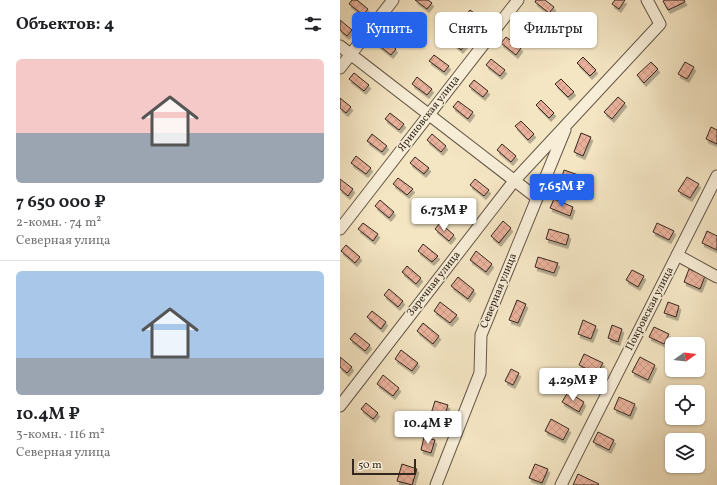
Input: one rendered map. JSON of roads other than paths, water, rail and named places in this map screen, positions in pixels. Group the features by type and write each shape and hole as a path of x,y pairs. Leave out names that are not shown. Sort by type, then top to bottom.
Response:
{"street":[{"path":"340,68 393,0"},
{"name":"Яриновская улица","path":"340,229 518,0"},
{"name":"Заречная улица","path":"340,406 514,181 660,24 647,0"},
{"path":"340,46 537,198"},
{"name":"Северная улица","path":"436,485 480,373 481,335 568,123"},
{"name":"Покровская улица","path":"561,485 717,176"},
{"path":"677,255 717,276"}]}
